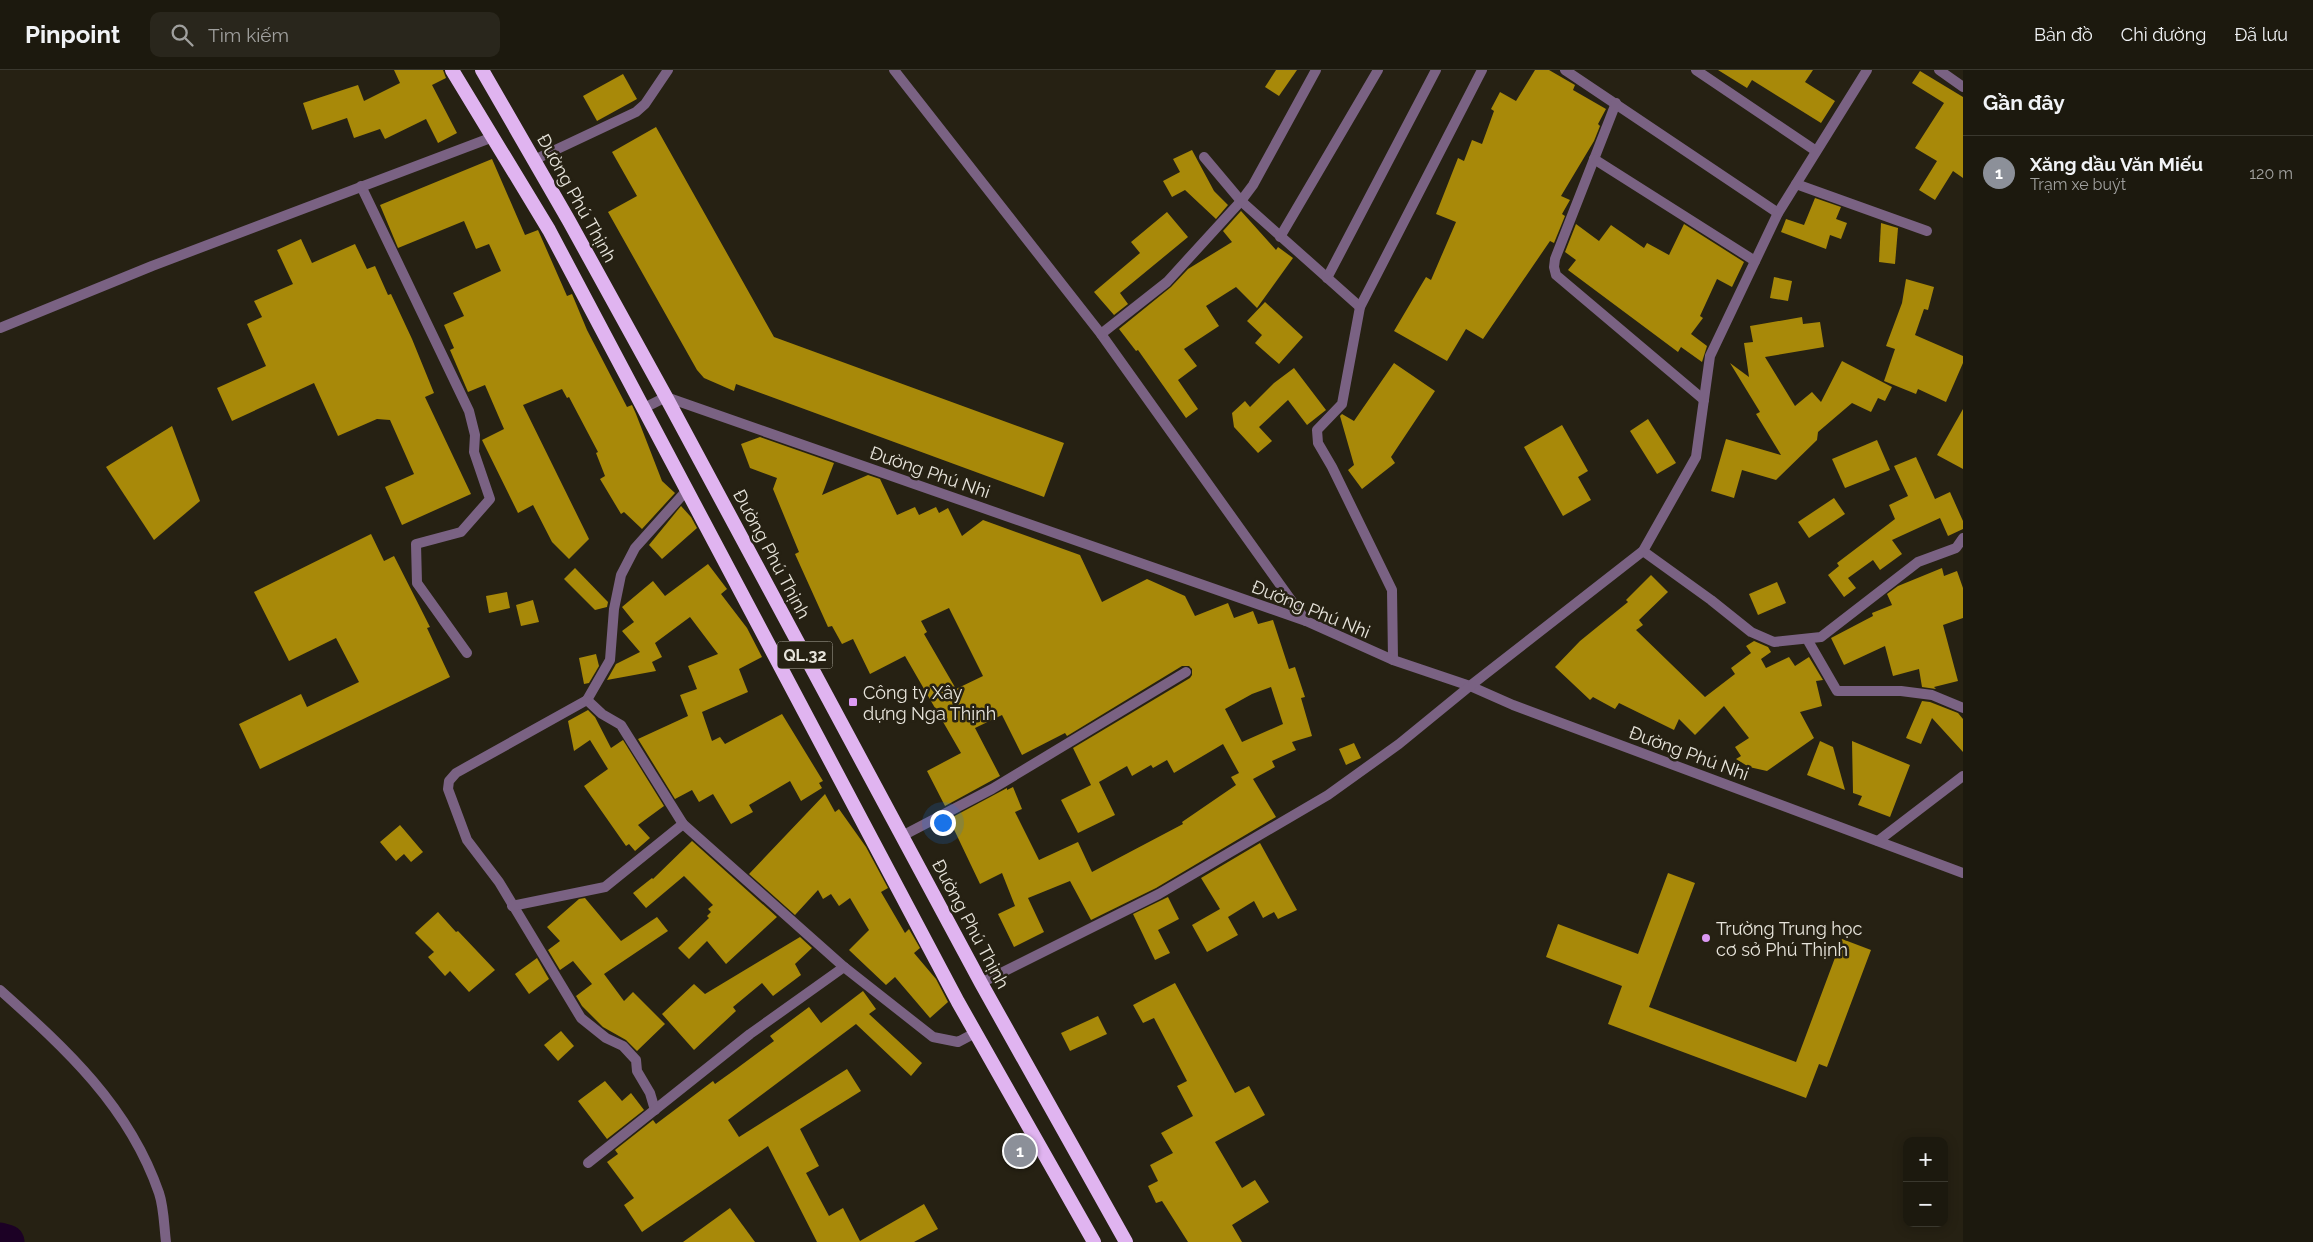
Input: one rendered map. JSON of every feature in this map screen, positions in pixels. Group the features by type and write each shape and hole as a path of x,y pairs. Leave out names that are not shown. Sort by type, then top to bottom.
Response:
{"highway":[{"name":"QL.32","path":"452,70 549,230 975,1033 1094,1242"},
{"name":"Đường Phú Thịnh","path":"482,70 666,397 981,983 1126,1242"}],"street":[{"path":"534,160 636,112 645,104 668,70"},
{"path":"894,70 1101,334 1306,621"},
{"path":"1101,334 1166,282 1241,202 1253,185 1316,70"},
{"path":"1280,236 1378,70"},
{"path":"1327,278 1436,70"},
{"path":"1393,660 1392,590 1332,466 1318,443 1316,430 1342,404 1360,307 1482,70"},
{"path":"1566,70 1778,213"},
{"path":"1696,70 1816,152"},
{"path":"981,983 1159,894 1328,795 1400,744 1470,686 1643,551 1696,458 1710,356 1778,213 1867,70"},
{"path":"1939,70 1963,87"},
{"path":"1616,104 1555,259 1556,275 1704,400"},
{"path":"0,328 152,266 493,137"},
{"path":"1204,158 1241,202 1360,307"},
{"path":"1594,159 1755,260"},
{"path":"1796,184 1927,231"},
{"path":"361,186 469,411 475,435 474,452 490,499 461,532 416,544 418,582 467,653"},
{"path":"644,408 666,397"},
{"name":"Đường Phú Nhi","path":"666,397 1306,621 1393,660 1470,686 1513,705 1963,873"},
{"path":"655,1110 650,1093 637,1070 636,1060 623,1046 606,1038 580,1018 499,882 467,840 447,786 456,772 587,700 610,660 614,609 621,575 635,548 687,490"},
{"path":"1643,551 1711,600 1751,632 1774,642 1821,637 1918,562 1956,548 1963,538"},
{"path":"1807,639 1837,691 1901,691 1932,695 1963,708"},
{"path":"902,836 992,789 1186,672"},
{"path":"587,700 602,714 621,725 683,824 844,966 933,1037 958,1042 975,1033"},
{"path":"1878,841 1963,776"},
{"path":"512,906 605,887 683,824"},
{"path":"588,1163 750,1034 844,966"},
{"path":"0,990 78,1063 110,1101 138,1145 159,1194 166,1242"}],"building":[{"path":"394,70 443,70 446,78 432,85 457,133 438,143 426,119 385,139 380,129 354,138 347,118 312,130 303,103 358,85 364,101 400,83"},
{"path":"1276,70 1297,70 1279,96 1265,87"},
{"path":"1535,70 1549,70 1575,85 1573,90 1606,109 1598,124 1600,126 1594,141 1561,196 1570,200 1562,214 1565,216 1554,243 1550,241 1483,339 1466,329 1447,361 1394,331 1426,277 1431,280 1456,222 1436,214 1458,158 1464,161 1472,140 1482,144 1494,111 1491,109 1500,92 1516,101"},
{"path":"1718,70 1813,70 1805,82 1835,101 1821,123 1752,80 1747,88"},
{"path":"1920,71 1963,97 1963,178 1953,171 1935,200 1919,190 1937,161 1915,148 1944,103 1912,83"},
{"path":"623,74 637,99 597,121 583,96"},
{"path":"656,127 774,337 1064,443 1044,497 736,384 734,391 704,378 697,370 608,212 637,196 612,152"},
{"path":"1192,150 1214,191 1228,205 1216,219 1185,190 1172,197 1163,181 1180,172 1173,159"},
{"path":"492,159 525,235 538,230 567,296 572,294 587,330 627,407 632,405 662,481 675,493 642,529 624,512 621,514 600,479 605,476 596,453 598,452 569,397 567,398 562,389 523,405 589,539 569,559 552,542 533,505 518,513 482,440 504,429 485,385 468,392 450,350 454,348 444,325 464,316 453,293 501,271 489,244 476,249 464,221 398,248 380,205"},
{"path":"1815,198 1841,207 1836,219 1847,223 1841,239 1830,235 1826,249 1781,232 1786,219 1804,225"},
{"path":"1241,211 1276,250 1278,247 1293,258 1257,308 1236,287 1206,306 1219,326 1184,349 1197,366 1178,380 1198,409 1186,418 1138,350 1136,351 1119,329 1171,287 1188,269 1232,242 1223,231"},
{"path":"1167,212 1188,237 1120,293 1128,304 1114,315 1094,292 1140,253 1131,242"},
{"path":"1881,223 1898,228 1895,264 1879,262"},
{"path":"1576,224 1599,241 1611,225 1644,248 1647,243 1669,255 1684,224 1744,262 1732,287 1717,279 1700,316 1703,318 1691,334 1707,346 1702,362 1681,347 1678,352 1568,270 1576,260 1565,252"},
{"path":"301,239 312,263 355,244 367,269 375,266 388,295 391,294 412,339 434,393 425,397 471,494 402,525 385,487 414,474 390,420 377,419 338,436 314,383 232,421 217,388 266,366 247,324 262,317 254,301 293,284 277,250"},
{"path":"1774,277 1792,281 1788,301 1770,298"},
{"path":"1906,279 1934,287 1928,310 1924,309 1915,335 1963,356 1963,363 1946,402 1918,389 1916,394 1884,381 1895,349 1886,346 1902,303"},
{"path":"1265,302 1303,337 1279,364 1255,343 1262,335 1247,321"},
{"path":"1802,317 1803,324 1820,322 1824,347 1765,357 1795,406 1812,392 1821,402 1842,361 1892,387 1885,401 1878,398 1871,412 1852,403 1818,432 1817,440 1776,480 1742,470 1734,498 1711,491 1726,439 1781,455 1756,414 1760,412 1730,363 1749,377 1744,343 1753,342 1750,326"},
{"path":"1394,363 1435,391 1391,457 1395,463 1362,489 1348,470 1354,465 1340,416 1342,414 1354,421"},
{"path":"1294,368 1326,410 1307,425 1288,400 1259,427 1272,441 1258,453 1234,427 1232,413 1245,401 1250,407 1274,383"},
{"path":"1963,409 1963,469 1937,455"},
{"path":"1648,419 1676,463 1657,474 1630,431"},
{"path":"1562,425 1588,471 1578,477 1591,500 1563,516 1524,447"},
{"path":"172,426 200,501 154,540 106,467"},
{"path":"760,437 834,463 822,495 868,475 880,479 897,515 915,507 919,515 936,507 939,513 948,508 962,536 983,520 1080,555 1102,602 1147,579 1185,596 1195,616 1228,603 1234,618 1253,611 1258,624 1273,620 1289,669 1295,667 1305,697 1301,698 1312,736 1292,742 1296,750 1272,761 1275,767 1253,779 1276,817 1156,888 1091,920 1070,881 1028,898 1044,932 1014,947 998,914 1015,906 1002,873 980,884 949,819 1007,788 1007,790 1013,787 1022,809 1015,812 1039,860 1078,842 1092,872 1183,824 1182,822 1236,785 1231,777 1239,773 1223,744 1174,773 1167,760 1153,768 1151,765 1132,776 1127,766 1099,782 1115,815 1078,833 1061,800 1091,785 1073,748 1190,678 1192,669 1189,666 1182,666 1067,736 1065,733 1022,755 1002,715 975,728 1000,776 945,806 927,771 961,753 905,656 870,674 853,639 842,644 832,626 828,627 795,554 799,552 773,489 777,478 750,468 741,444","holes":["949,608 983,676 956,689 924,634 927,632 921,621","1271,687 1283,724 1242,742 1225,709 1252,694"]},
{"path":"1877,440 1890,470 1845,488 1832,459"},
{"path":"1916,457 1935,499 1950,492 1963,521 1963,529 1948,536 1940,518 1892,540 1902,554 1880,570 1873,560 1848,578 1856,588 1844,597 1828,575 1839,566 1837,563 1895,519 1889,505 1908,496 1894,466"},
{"path":"1834,498 1845,514 1809,538 1798,522"},
{"path":"681,506 691,517 697,528 662,559 649,545"},
{"path":"371,534 384,561 394,556 430,627 427,628 450,677 260,769 239,724 301,694 307,707 359,682 336,638 289,661 254,592"},
{"path":"708,564 727,589 721,594 747,628 762,657 739,669 748,692 702,712 712,741 720,737 725,744 782,714 823,781 819,783 822,788 801,801 790,781 749,805 753,812 731,824 713,794 699,802 692,790 675,799 638,739 688,716 680,695 697,689 688,666 718,654 690,617 655,643 662,657 652,662 656,671 607,680 616,664 640,652 622,631 634,622 622,607 653,581 665,596"},
{"path":"575,568 608,602 607,607 595,610 564,579"},
{"path":"1942,568 1944,576 1957,571 1963,588 1963,618 1943,625 1958,681 1934,687 1936,689 1922,687 1919,669 1893,676 1885,646 1844,665 1831,638 1873,616 1872,613 1892,605 1887,594 1898,586"},
{"path":"1651,575 1668,592 1639,620 1643,625 1636,630 1705,697 1735,674 1731,668 1751,653 1746,646 1754,641 1768,647 1771,652 1761,659 1766,668 1789,657 1795,666 1809,657 1823,680 1816,681 1822,706 1800,712 1814,738 1767,771 1749,767 1736,759 1741,756 1735,747 1749,738 1724,706 1695,735 1679,719 1674,730 1619,703 1615,709 1593,697 1590,700 1555,667 1580,641 1628,602 1626,600"},
{"path":"1777,582 1786,603 1758,615 1749,594"},
{"path":"507,592 510,608 489,613 486,596"},
{"path":"533,600 539,622 521,626 516,605"},
{"path":"596,654 599,666 589,683 584,684 579,658"},
{"path":"1922,701 1930,702 1958,713 1963,719 1963,752 1932,718 1921,744 1906,738"},
{"path":"588,710 595,717 611,748 623,740 664,806 638,825 650,838 635,851 629,844 626,846 584,786 608,769 590,740 574,751 568,721"},
{"path":"1820,741 1833,747 1845,790 1807,775"},
{"path":"1852,741 1910,765 1890,817 1858,805 1862,796 1853,793"},
{"path":"1354,743 1361,758 1346,765 1339,749"},
{"path":"825,794 835,812 839,809 866,847 888,888 881,892 905,933 909,929 920,948 914,953 936,979 948,1002 930,1018 895,977 886,985 849,950 869,930 850,898 839,906 831,894 823,899 818,890 795,915 749,874"},
{"path":"400,825 423,852 411,862 404,854 396,861 380,842"},
{"path":"692,841 777,917 726,964 707,941 689,959 678,948 709,918 707,916 711,912 708,909 713,905 684,876 646,908 633,893 653,879"},
{"path":"1260,843 1297,910 1278,919 1274,912 1263,918 1254,901 1228,917 1238,935 1207,952 1192,925 1220,909 1201,878"},
{"path":"1668,873 1695,883 1649,1007 1796,1062 1842,939 1871,950 1827,1067 1819,1064 1806,1098 1608,1024 1622,986 1546,957 1558,924 1638,954"},
{"path":"1168,897 1179,919 1158,930 1170,953 1155,960 1133,914"},
{"path":"585,898 621,941 657,917 668,931 604,974 624,1001 633,992 665,1024 637,1051 626,1040 603,1027 582,1006 576,996 592,984 573,961 560,970 548,950 560,941 547,927 579,899"},
{"path":"438,912 495,970 469,992 450,971 445,976 428,957 434,952 415,933"},
{"path":"800,937 812,948 795,964 801,975 773,996 762,983 733,1007 736,1011 694,1050 662,1014 694,984 705,994"},
{"path":"537,958 549,979 529,994 515,974"},
{"path":"1175,983 1235,1093 1249,1086 1265,1115 1215,1142 1242,1188 1255,1180 1269,1202 1232,1225 1242,1242 1188,1242 1162,1201 1156,1203 1148,1186 1158,1181 1150,1165 1173,1153 1161,1133 1193,1116 1177,1086 1187,1081 1154,1018 1143,1023 1133,1005"},
{"path":"863,991 876,1009 869,1014 922,1063 911,1076 856,1024 728,1120 739,1137 847,1069 861,1091 800,1129 819,1166 806,1173 829,1216 843,1208 860,1241 924,1204 938,1229 914,1242 817,1242 768,1146 642,1232 624,1205 634,1198 607,1162 618,1154 615,1150 653,1120 656,1124 713,1081 715,1084 774,1041 770,1036 809,1007 821,1023"},
{"path":"1098,1016 1107,1034 1070,1051 1061,1033"},
{"path":"561,1031 574,1046 558,1061 544,1045"},
{"path":"605,1081 622,1101 631,1093 644,1110 607,1139 578,1101"},
{"path":"730,1208 755,1242 683,1242"}],"waterway":[{"path":"0,1240 7,1242"}],"place":[{"name":"Công ty Xây dựng Nga Thịnh","path":"853,702"},
{"name":"Trường Trung học cơ sở Phú Thịnh","path":"1706,938"},
{"name":"Xăng dầu Văn Miếu","path":"1020,1151"}]}
